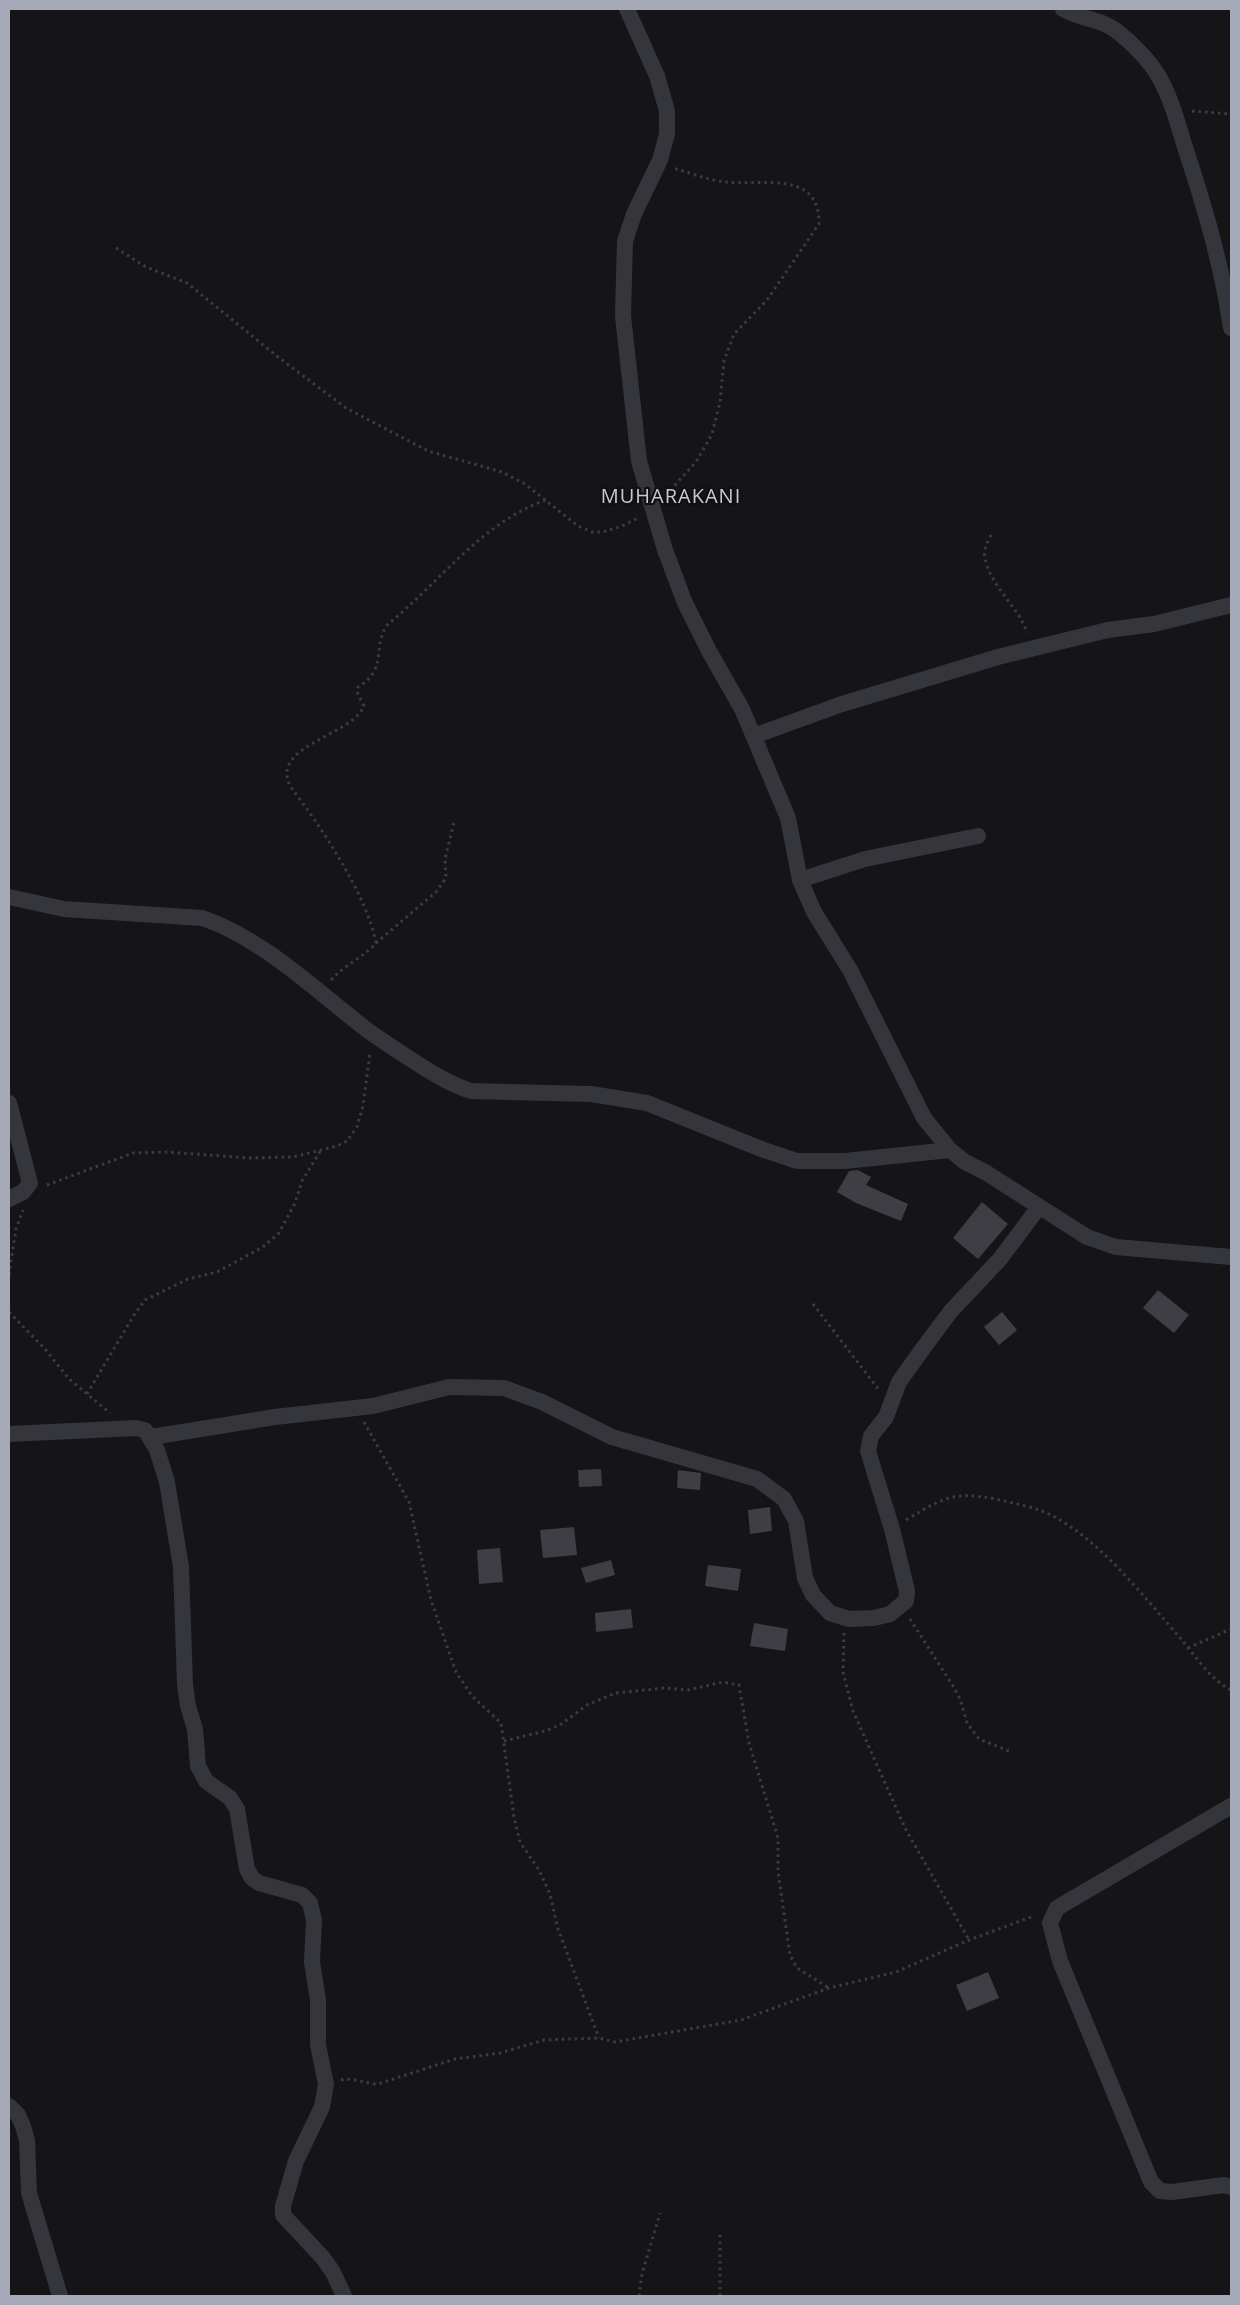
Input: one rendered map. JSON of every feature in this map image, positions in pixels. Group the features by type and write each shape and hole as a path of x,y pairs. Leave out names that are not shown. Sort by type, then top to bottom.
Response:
{"street":[{"path":"627,9 656,76 667,111 667,134 658,164 634,214 625,241 623,308 639,461 652,509 685,603 742,709 788,818 800,880 814,912 850,970 883,1032 924,1118 950,1150 965,1162 985,1172 1087,1237 1116,1247 1231,1257"},
{"path":"1063,9 1085,19 1104,15 1158,75 1174,110 1215,246 1231,328"},
{"path":"754,736 842,704 1030,648 1108,630 1170,620 1231,605"},
{"path":"800,880 865,859 978,836"},
{"path":"9,897 64,909 202,918 222,925 244,937 322,992 373,1034 434,1075 455,1086 471,1091 591,1094 647,1103 764,1150 797,1161 845,1161 950,1150"},
{"path":"9,1103 30,1187 9,1199"},
{"path":"151,1437 266,1418 404,1399 449,1387 504,1388 542,1402 612,1437 757,1479 784,1499 796,1521 805,1578 813,1595 830,1613 849,1618 874,1618 890,1614 906,1601 907,1591 892,1528 868,1451 871,1436 891,1407 899,1382 924,1347 951,1311 1000,1258 1039,1207"},
{"path":"9,1434 136,1428 145,1430 158,1450 167,1482 181,1567 185,1684 188,1706 195,1730 198,1766 206,1781 230,1798 237,1809 247,1870 252,1878 259,1883 302,1896 310,1902 314,1920 312,1962 318,2000 318,2045 326,2084 322,2107 296,2161 283,2206 283,2215 323,2258 333,2272 344,2296"},
{"path":"1231,1806 1057,1908 1050,1923 1060,1961 1151,2182 1160,2191 1172,2192 1224,2185 1231,2187"},
{"path":"9,2106 18,2115 24,2126 27,2140 29,2192 60,2296"}],"path":[{"path":"1174,110 1231,114"},
{"path":"116,248 146,267 187,283 278,358 346,408 428,451 502,472 525,484 578,526 592,532 603,532 622,526 652,509 696,462 712,434 720,402 724,361 734,334 767,300 819,224 819,209 813,198 802,188 782,182 724,182 658,164"},
{"path":"376,943 369,916 331,846 290,786 286,776 287,766 305,748 349,722 362,710 364,706 358,692 358,687 369,679 377,669 381,634 387,625 485,537 508,519 531,505 546,500"},
{"path":"991,534 984,556 990,572 1026,629 1030,648"},
{"path":"322,992 346,966 436,892 446,878 445,859 454,822"},
{"path":"9,1275 16,1229 30,1187 133,1153 168,1152 250,1158 293,1157 322,1150 347,1141 357,1127 363,1106 373,1034"},
{"path":"87,1394 145,1300 188,1279 217,1272 263,1247 279,1233 286,1225 302,1181 322,1150"},
{"path":"813,1304 891,1407"},
{"path":"9,1312 45,1349 69,1379 107,1411 136,1428"},
{"path":"354,1407 392,1469 409,1502 431,1600 456,1672 472,1696 501,1723 514,1817 520,1842 530,1860 539,1870 550,1894 558,1929 599,2038"},
{"path":"892,1528 937,1501 961,1495 985,1496 1039,1510 1078,1533 1111,1560 1221,1684 1231,1690"},
{"path":"901,1606 953,1686 960,1699 967,1723 979,1740 1010,1752"},
{"path":"849,1618 843,1636 842,1672 853,1711 905,1828 969,1940"},
{"path":"1188,1648 1231,1629"},
{"path":"504,1741 545,1732 560,1725 588,1705 616,1693 665,1688 688,1690 722,1682 739,1684 749,1743 778,1838 780,1852 778,1872 790,1955 797,1968 829,1988"},
{"path":"326,2084 355,2078 369,2084 378,2084 455,2059 500,2053 544,2040 599,2038 614,2042 741,2020 829,1988 896,1972 969,1940 1057,1908"},
{"path":"639,2296 642,2274 660,2213"},
{"path":"720,2231 720,2296"}],"building":[{"path":"858,1170 871,1177 866,1185 908,1204 901,1221 856,1203 837,1192 849,1171"},
{"path":"982,1202 1008,1224 978,1259 953,1238"},
{"path":"1158,1290 1189,1315 1174,1333 1143,1308"},
{"path":"1002,1312 1017,1330 999,1345 984,1327"},
{"path":"601,1469 602,1486 579,1487 578,1470"},
{"path":"678,1470 701,1473 700,1490 677,1488"},
{"path":"770,1507 772,1531 750,1534 748,1510"},
{"path":"574,1527 577,1555 543,1558 540,1530"},
{"path":"500,1548 503,1582 479,1584 477,1550"},
{"path":"611,1560 615,1575 586,1583 581,1568"},
{"path":"708,1565 741,1569 738,1591 705,1586"},
{"path":"631,1609 633,1628 596,1632 595,1613"},
{"path":"754,1623 788,1629 785,1651 750,1646"},
{"path":"988,1972 999,1998 967,2011 956,1985"}],"district":[{"name":"MUHARAKANI","path":"671,495"}]}
